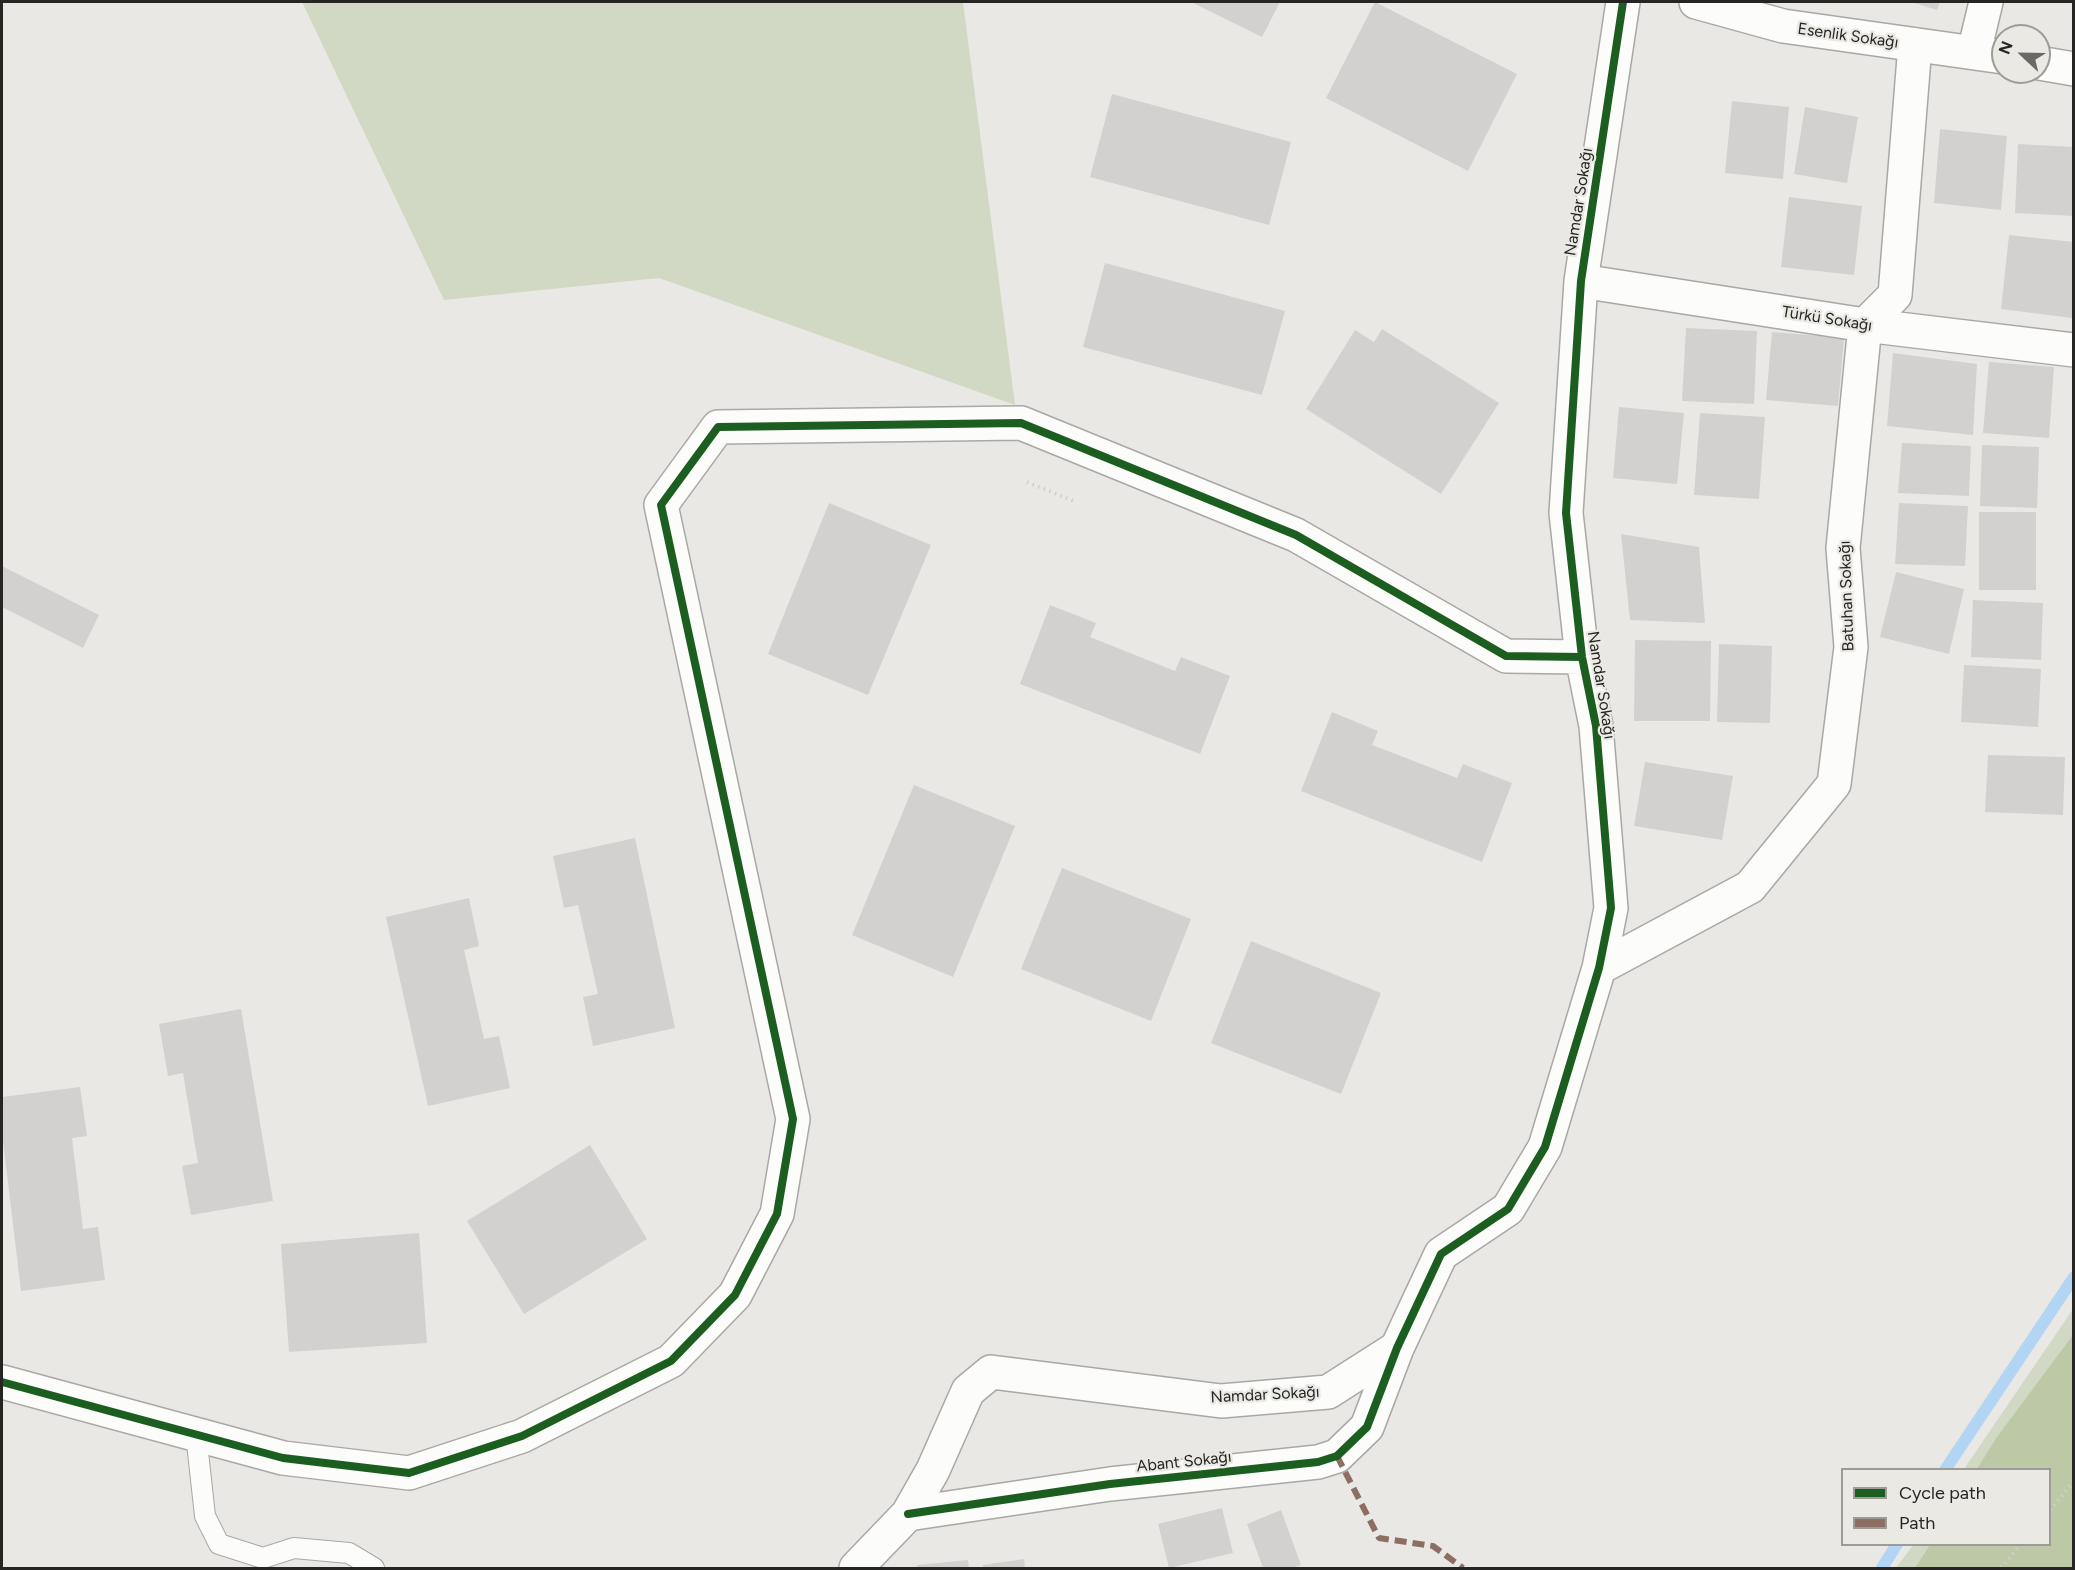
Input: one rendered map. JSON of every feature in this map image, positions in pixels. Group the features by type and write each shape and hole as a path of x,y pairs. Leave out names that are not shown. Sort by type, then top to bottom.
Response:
{"street":[{"name":"Namdar Sokağı","path":"856,1568 908,1514 933,1470 968,1391 991,1372 1221,1401 1328,1392 1397,1348 1441,1254 1508,1209 1545,1147 1599,968 1611,908 1596,726 1582,657 1566,513 1581,281 1623,2"},
{"name":"Esenlik Sokağı","path":"1696,2 1783,26 1989,55"},
{"path":"1986,2 1989,55"},
{"path":"1865,325 1895,295 1915,45"},
{"path":"2051,65 2073,69"},
{"name":"Türkü Sokağı","path":"1581,281 1865,325 2073,350"},
{"name":"Batuhan Sokağı","path":"1599,968 1750,887 1834,784 1851,647 1843,548 1865,325"},
{"path":"2,1382 284,1458 409,1473 522,1436 671,1361 735,1295 777,1214 793,1119 661,505 718,426 1022,423 1296,535 1506,656 1582,657"},
{"name":"Abant Sokağı","path":"908,1514 1110,1484 1318,1462 1337,1456 1367,1427 1397,1348"}],"lane":[{"path":"196,1434 205,1516 219,1544 263,1558 294,1548 349,1553 374,1569"}],"path":[{"path":"1027,482 1074,501"},
{"path":"2051,1508 2073,1481"},
{"path":"2001,1569 2020,1546"}],"green space":[{"path":"302,2 963,2 1015,405 659,278 444,300"},
{"path":"2073,1309 2073,1568 1896,1568 1912,1546 2051,1546 2051,1468 1965,1468"},
{"path":"2073,1335 2073,1568 1915,1568 1929,1546 2051,1546 2051,1468 1978,1468 1997,1437"}],"building":[{"path":"1191,2 1280,2 1262,37"},
{"path":"1375,2 1517,74 1468,171 1326,98"},
{"path":"1911,2 1940,2 1937,10"},
{"path":"1112,94 1291,142 1269,225 1090,177"},
{"path":"1732,101 1789,107 1783,179 1725,173"},
{"path":"1805,107 1858,117 1847,183 1794,174"},
{"path":"1940,129 2007,136 2001,210 1934,203"},
{"path":"2018,144 2074,147 2074,216 2015,213"},
{"path":"1789,197 1862,206 1854,275 1781,267"},
{"path":"2009,235 2074,242 2072,318 2001,309"},
{"path":"1105,263 1285,311 1262,395 1083,347"},
{"path":"1686,328 1757,331 1754,404 1682,401"},
{"path":"1382,329 1499,403 1441,494 1306,409 1355,330 1374,342"},
{"path":"1772,332 1844,338 1838,406 1766,400"},
{"path":"1893,353 1977,364 1973,435 1887,426"},
{"path":"1989,362 2054,367 2049,438 1983,433"},
{"path":"1619,407 1684,413 1677,484 1613,478"},
{"path":"1700,413 1765,417 1759,499 1694,495"},
{"path":"1902,443 1971,446 1969,496 1898,493"},
{"path":"1982,445 2039,447 2037,508 1980,506"},
{"path":"829,503 931,545 868,695 768,654"},
{"path":"1899,503 1968,506 1965,566 1895,564"},
{"path":"1979,512 2036,512 2036,590 1979,590"},
{"path":"1621,534 1699,547 1705,623 1630,620"},
{"path":"2,566 99,615 83,648 2,607"},
{"path":"1896,572 1964,589 1949,654 1880,637"},
{"path":"1973,600 2043,603 2041,660 1971,657"},
{"path":"1050,605 1096,623 1090,637 1175,671 1181,657 1230,676 1200,754 1020,684"},
{"path":"1635,640 1711,641 1710,721 1634,721"},
{"path":"1719,644 1772,646 1770,723 1717,722"},
{"path":"1964,665 2041,669 2038,727 1961,722"},
{"path":"1332,712 1378,731 1372,745 1457,778 1463,764 1512,783 1482,862 1301,791"},
{"path":"1988,755 2065,757 2063,815 1985,812"},
{"path":"1645,762 1733,776 1722,840 1634,826"},
{"path":"914,785 1015,826 953,977 852,935"},
{"path":"635,838 675,1028 593,1046 583,997 598,994 578,905 564,908 553,856"},
{"path":"1062,868 1191,919 1151,1021 1021,969"},
{"path":"469,898 479,946 464,950 484,1039 499,1036 510,1088 428,1106 386,917"},
{"path":"1251,941 1381,993 1341,1094 1211,1043"},
{"path":"241,1009 273,1201 191,1215 182,1166 198,1163 183,1073 168,1076 159,1024"},
{"path":"80,1087 87,1136 72,1138 83,1229 98,1227 105,1280 21,1291 2,1133 2,1097"},
{"path":"590,1145 647,1239 524,1314 467,1221"},
{"path":"419,1233 427,1343 289,1352 281,1244"},
{"path":"1222,1508 1233,1553 1169,1568 1158,1524"},
{"path":"1281,1510 1301,1565 1292,1568 1263,1568 1247,1524"},
{"path":"1024,1559 1025,1568 983,1568 983,1565"},
{"path":"968,1560 969,1568 917,1568 917,1565"}],"waterway":[{"path":"1946,1468 2074,1277"},
{"path":"1882,1568 1896,1546"}],"marked path":[{"path":"1337,1456 1379,1538 1433,1546 1463,1568"}],"cycle path":[{"path":"908,1514 1110,1484 1318,1462 1337,1456 1367,1427 1397,1348 1441,1254 1508,1209 1545,1147 1599,968 1611,908 1596,726 1582,657 1566,513 1581,281 1623,2"},
{"path":"2,1382 283,1458 409,1473 522,1436 671,1361 735,1295 777,1214 793,1119 661,505 718,427 1021,423 1296,535 1506,656 1582,657"}]}
